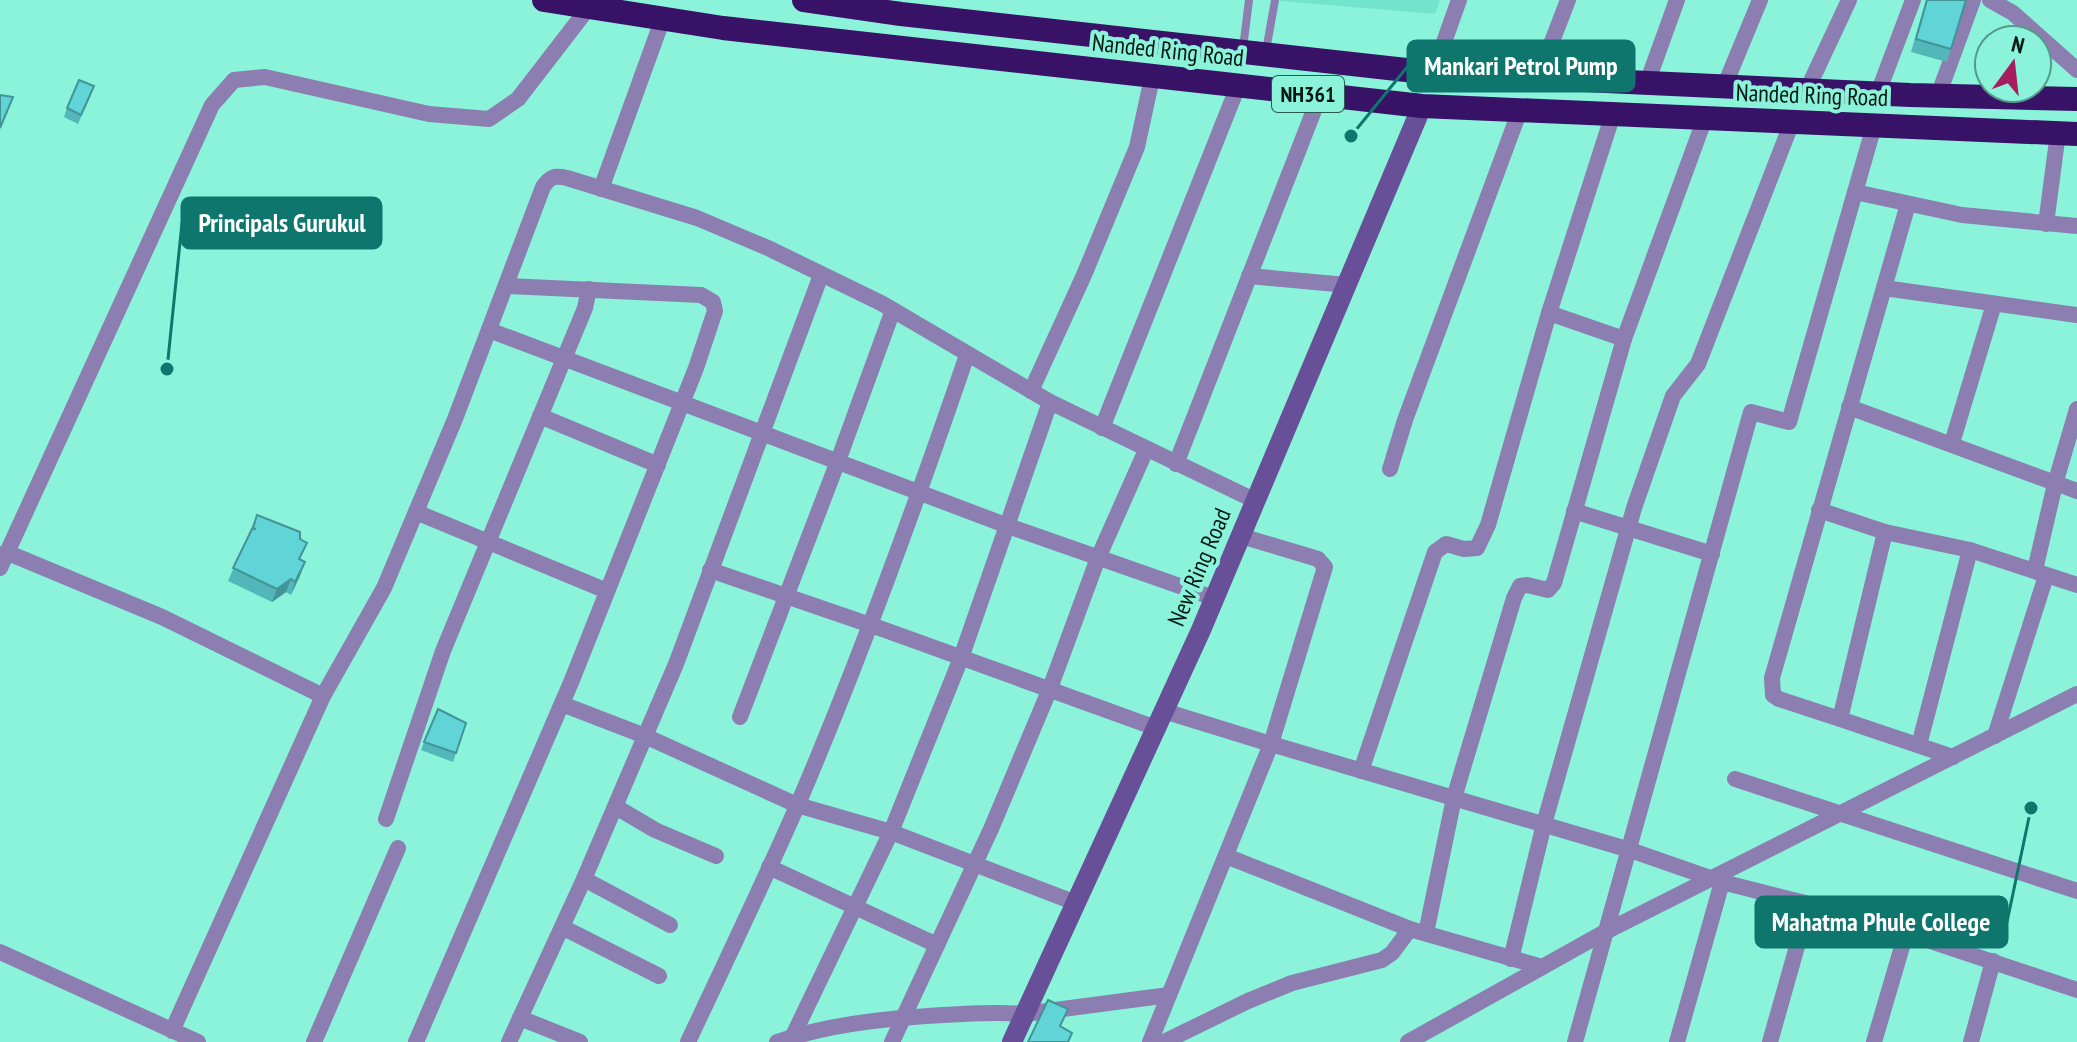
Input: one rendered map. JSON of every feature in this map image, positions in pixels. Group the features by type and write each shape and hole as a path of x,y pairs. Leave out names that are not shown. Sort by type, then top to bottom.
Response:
{"highway":[{"name":"Nanded Ring Road","path":"544,0 591,4 663,18 1152,78 1422,106 2068,133"},
{"name":"NH361","path":"804,0 879,5 1254,54 1433,73 1938,96 2077,99"}],"street":[{"path":"1433,73 1459,0"},
{"path":"1538,78 1568,0"},
{"path":"1647,83 1677,0"},
{"path":"1724,87 1760,0"},
{"path":"1807,90 1849,0"},
{"path":"1878,93 1913,0"},
{"path":"1938,96 1973,0"},
{"path":"1990,0 2013,13 2077,70"},
{"path":"323,696 162,617 3,560 212,105 234,80 265,77 429,114 489,119 518,99 591,4"},
{"path":"601,189 663,18"},
{"path":"1031,391 1137,147 1152,78"},
{"path":"1102,428 1238,86"},
{"path":"1176,464 1320,95"},
{"name":"New Ring Road","path":"1012,1042 1214,598 1422,106"},
{"path":"1390,469 1405,420 1520,110"},
{"path":"1361,771 1435,552 1446,544 1472,549 1481,543 1549,313 1613,114"},
{"path":"1164,1042 1292,983 1382,960 1418,931 1454,798 1517,589 1527,585 1545,590 1551,588 1624,339 1705,118"},
{"path":"1511,959 1544,824 1629,526 1673,396 1698,364 1792,122"},
{"path":"1575,1042 1751,412 1789,422 1874,126"},
{"path":"2046,224 2068,133"},
{"path":"172,1031 323,696 384,588 549,178 557,176 697,218 768,248 893,310 1050,402 1256,501"},
{"path":"1855,192 1962,215 2077,226"},
{"path":"1908,204 1819,510 1771,689 1779,699 1953,757"},
{"path":"509,1042 616,807 676,664 821,275"},
{"path":"1249,276 1347,285"},
{"path":"416,1042 562,704 683,402 715,311 713,302 701,295 506,286"},
{"path":"1884,288 2077,315"},
{"path":"386,819 443,651 585,308 589,289"},
{"path":"1952,443 1994,304"},
{"path":"740,717 893,310"},
{"path":"1549,313 1624,339"},
{"path":"489,330 1008,526 1214,598"},
{"path":"688,1042 797,805 920,493 967,355"},
{"path":"786,1040 891,832 961,658 1050,402"},
{"path":"1849,407 2077,491"},
{"path":"1995,736 2041,573 2055,484 2077,409"},
{"path":"540,416 658,465"},
{"path":"892,1042 975,863 1049,691 1098,558 1146,450"},
{"path":"1819,510 1885,532 1970,550 2077,585"},
{"path":"1574,511 1712,554"},
{"path":"416,512 607,591"},
{"path":"1840,719 1885,532"},
{"path":"1150,1042 1271,744 1325,567 1318,559 1241,536"},
{"path":"1919,745 1970,550"},
{"path":"710,570 1049,691 1160,720 1271,744 1630,850 1718,880 1906,933 2077,990"},
{"path":"1408,1042 1605,932 1718,880 2077,694"},
{"path":"562,704 645,736 797,805 891,832 1076,903"},
{"path":"1735,779 2077,891"},
{"path":"616,807 655,830 716,856"},
{"path":"314,1042 398,848"},
{"path":"1226,856 1418,931 1542,967"},
{"path":"769,867 937,945"},
{"path":"584,879 670,925"},
{"path":"1677,1042 1718,880"},
{"path":"1770,1042 1809,904"},
{"path":"562,927 659,976"},
{"path":"1874,1042 1906,933"},
{"path":"0,952 198,1042"},
{"path":"1971,1042 1993,961"},
{"path":"786,1040 855,1024 1009,1012 1025,1014 1169,995"},
{"path":"520,1018 580,1042"}],"lane":[{"path":"1249,0 1254,54"},
{"path":"1254,54 1275,0"}],"shaded area":[{"path":"1270,0 1440,0 1435,14"}],"building":[{"path":"1927,0 1966,0 1951,49 1916,39"},
{"path":"79,80 94,86 81,115 67,108"},
{"path":"0,95 13,97 0,128"},
{"path":"257,515 300,532 300,539 307,543 299,559 305,562 295,582 291,579 277,589 233,568 252,529 256,529 253,528"},
{"path":"438,709 466,723 456,753 424,742"},
{"path":"1048,1000 1068,1009 1060,1026 1072,1033 1068,1042 1028,1042"}],"place":[{"name":"Mankari Petrol Pump","path":"1351,136"},
{"name":"Principals Gurukul","path":"167,369"},
{"name":"Mahatma Phule College","path":"2031,808"}]}
